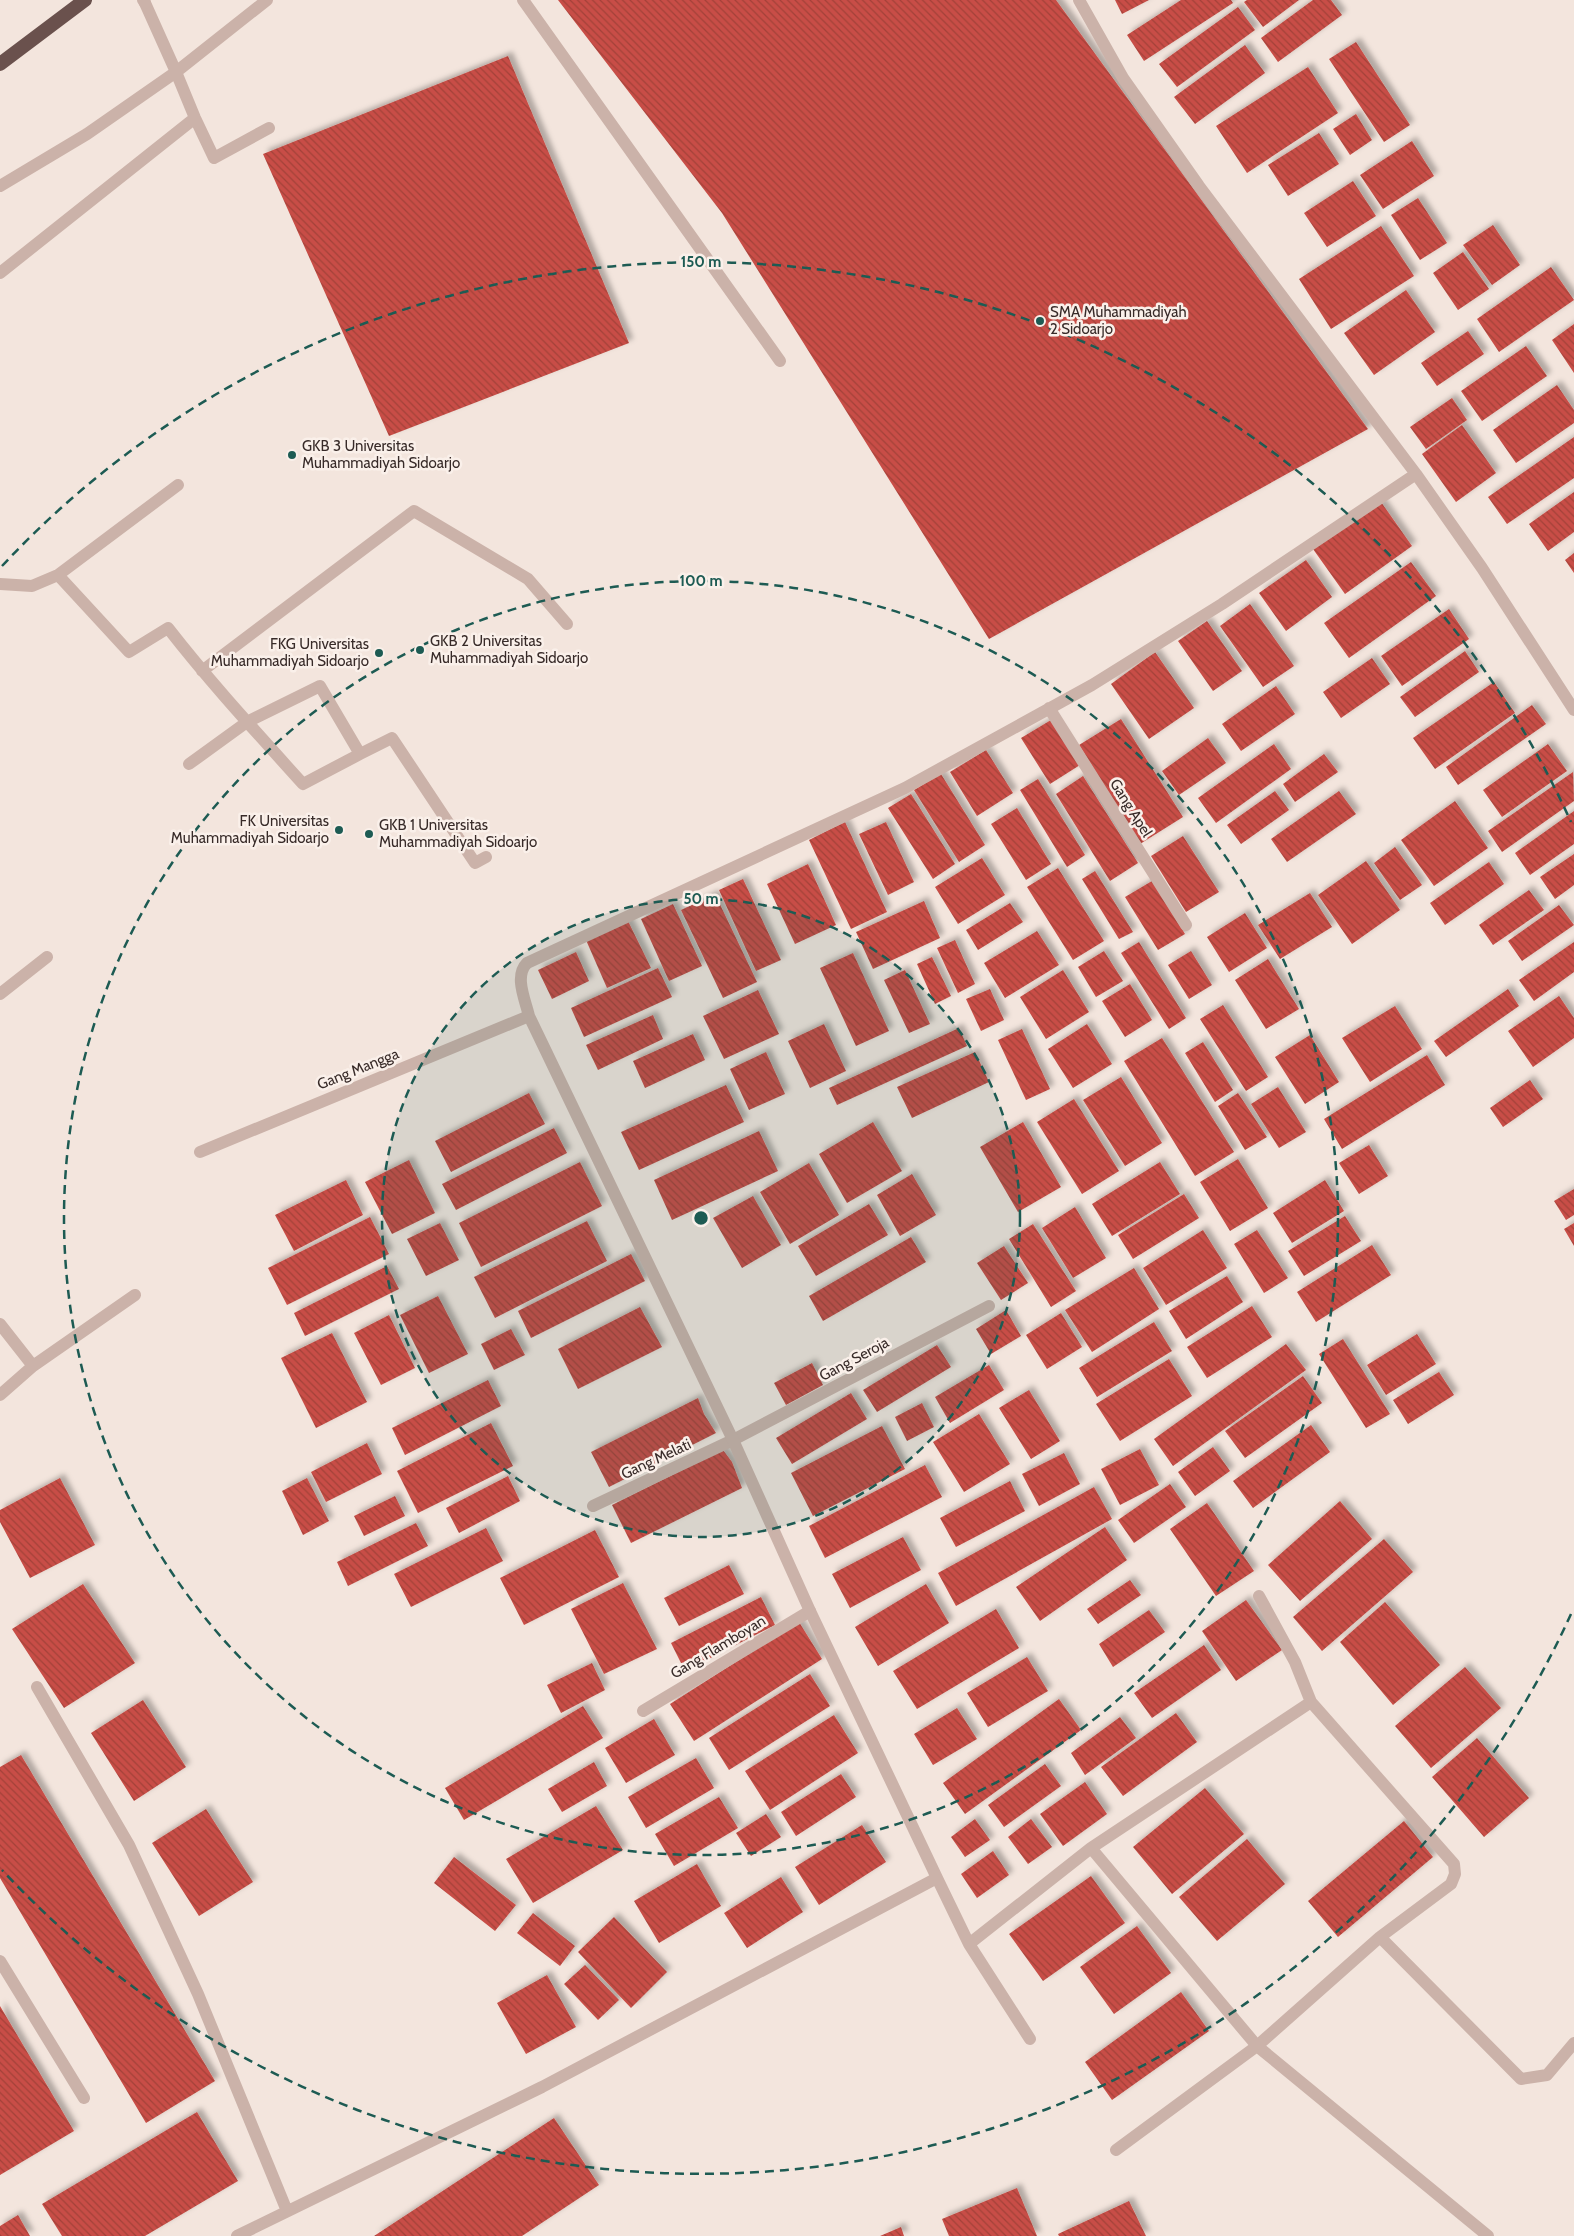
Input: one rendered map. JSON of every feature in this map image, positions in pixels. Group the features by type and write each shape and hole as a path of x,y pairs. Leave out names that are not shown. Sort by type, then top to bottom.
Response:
{"highway":[{"path":"0,64 85,0"}],"street":[{"path":"0,186 87,134 176,72 267,0"},
{"path":"523,0 780,361"},
{"path":"1079,0 1123,78 1199,186 1416,474 1482,568 1574,710"},
{"path":"144,2 214,158 268,128"},
{"path":"0,273 195,118"},
{"path":"1030,2040 969,1944 810,1611 733,1440 529,1016 520,976 521,969 527,963 905,788 1092,685 1214,610 1416,474"},
{"path":"0,584 32,586 58,575 178,485"},
{"path":"202,672 414,511 528,579 567,624"},
{"path":"58,575 129,652 168,628 202,672 303,784 392,738 475,863 486,857"},
{"path":"189,764 247,722 320,686 360,754"},
{"name":"Gang Apel","path":"1049,708 1186,925"},
{"path":"0,994 47,957"},
{"name":"Gang Mangga","path":"200,1152 529,1016"},
{"path":"0,1395 33,1366 135,1295"},
{"name":"Gang Seroja","path":"733,1440 989,1306"},
{"path":"0,1324 33,1366"},
{"name":"Gang Melati","path":"592,1506 733,1440"},
{"path":"1116,2150 1257,2046 1380,1937 1451,1884 1456,1874 1454,1864 1311,1702 1295,1662 1259,1596"},
{"name":"Gang Flamboyan","path":"643,1711 810,1611"},
{"path":"37,1687 129,1846 198,1994 288,2211"},
{"path":"969,1944 1091,1848 1311,1702"},
{"path":"1091,1848 1257,2046 1488,2236"},
{"path":"240,2235 542,2087 937,1878"},
{"path":"1380,1937 1521,2079 1547,2075 1574,2043"},
{"path":"0,1961 84,2098"}],"building":[{"name":"SMA Muhammadiyah 2 Sidoarjo","path":"558,0 1056,0 1368,429 989,639 722,213"},
{"path":"1115,0 1149,0 1122,14"},
{"path":"1181,0 1231,0 1233,3 1144,61 1127,35"},
{"path":"1247,0 1299,0 1263,27 1244,2"},
{"path":"1313,0 1331,0 1342,15 1278,62 1261,38"},
{"path":"1238,7 1255,30 1177,87 1159,64"},
{"path":"1356,42 1410,125 1384,142 1329,59"},
{"path":"1245,45 1265,73 1195,124 1174,97"},
{"path":"508,56 629,343 389,436 263,154"},
{"path":"1308,67 1338,113 1247,173 1216,126"},
{"path":"1356,114 1372,140 1350,155 1333,129"},
{"path":"1319,133 1339,164 1288,196 1268,165"},
{"path":"1412,141 1434,176 1383,209 1360,175"},
{"path":"1353,181 1376,216 1327,247 1304,213"},
{"path":"1418,198 1447,243 1420,260 1391,215"},
{"path":"1493,225 1520,265 1492,285 1463,245"},
{"path":"1381,226 1414,276 1331,329 1299,279"},
{"path":"1463,252 1489,289 1458,310 1433,273"},
{"path":"1551,267 1574,300 1499,352 1477,319"},
{"path":"1406,290 1435,332 1374,375 1344,333"},
{"path":"1574,324 1574,373 1552,340"},
{"path":"1468,331 1484,354 1437,386 1421,363"},
{"path":"1526,346 1547,376 1482,421 1461,391"},
{"path":"1557,385 1574,410 1574,423 1516,463 1493,430"},
{"path":"1452,398 1467,420 1426,449 1410,427"},
{"path":"1462,425 1496,473 1456,502 1422,454"},
{"path":"1574,437 1574,478 1507,524 1488,497"},
{"path":"1574,492 1574,532 1548,551 1529,524"},
{"path":"1381,502 1412,546 1345,594 1313,549"},
{"path":"1574,553 1574,573 1565,560"},
{"path":"1306,560 1332,597 1286,631 1259,593"},
{"path":"1411,562 1436,596 1349,658 1324,623"},
{"path":"1250,604 1294,666 1263,687 1220,626"},
{"path":"1449,609 1469,639 1402,686 1381,656"},
{"path":"1207,621 1242,671 1213,691 1178,641"},
{"path":"1465,651 1479,672 1415,717 1400,697"},
{"path":"1155,652 1194,708 1149,739 1111,684"},
{"path":"1372,658 1390,684 1341,718 1323,692"},
{"path":"1494,682 1515,713 1435,769 1413,738"},
{"path":"1276,686 1295,714 1241,751 1222,724"},
{"path":"1532,705 1546,724 1458,785 1446,767"},
{"path":"1121,719 1183,817 1140,844 1079,745"},
{"path":"1051,720 1080,765 1050,784 1021,738"},
{"path":"1208,738 1226,763 1179,795 1162,771"},
{"path":"1274,744 1291,769 1216,823 1198,798"},
{"path":"1548,744 1567,771 1502,817 1483,790"},
{"path":"986,750 1013,793 977,816 950,772"},
{"path":"1324,754 1338,772 1295,802 1283,784"},
{"path":"1573,772 1574,801 1502,852 1488,831"},
{"path":"941,774 985,845 959,862 914,790"},
{"path":"1083,776 1138,863 1110,881 1056,794"},
{"path":"1038,779 1085,855 1067,867 1020,790"},
{"path":"1275,791 1289,810 1241,844 1227,825"},
{"path":"1339,791 1356,814 1287,862 1271,839"},
{"path":"911,794 955,864 933,879 888,808"},
{"path":"1455,801 1488,848 1434,886 1401,840"},
{"path":"1017,808 1051,864 1026,880 991,824"},
{"path":"1574,811 1574,844 1530,875 1515,853"},
{"path":"845,822 887,912 851,929 809,840"},
{"path":"886,822 914,882 888,895 859,834"},
{"path":"1183,836 1219,892 1186,912 1151,856"},
{"path":"1395,847 1422,885 1400,900 1374,863"},
{"path":"1574,854 1574,885 1555,899 1540,877"},
{"path":"982,858 1005,895 958,924 935,887"},
{"path":"1366,861 1400,910 1352,944 1318,895"},
{"path":"1489,862 1504,884 1445,925 1430,903"},
{"path":"808,864 836,925 795,944 767,884"},
{"path":"1058,868 1104,941 1073,960 1027,887"},
{"path":"1095,871 1133,932 1119,939 1082,879"},
{"path":"743,879 781,960 756,971 719,890"},
{"path":"1152,881 1185,934 1158,950 1125,897"},
{"path":"1529,890 1544,910 1493,945 1479,925"},
{"path":"1310,893 1332,927 1280,959 1258,925"},
{"path":"715,894 757,982 723,998 681,910"},
{"path":"924,901 940,938 873,969 856,932"},
{"path":"1010,903 1023,922 978,950 966,930"},
{"path":"673,904 702,966 669,981 641,919"},
{"path":"1559,905 1574,925 1522,961 1508,941"},
{"path":"1245,913 1267,948 1229,972 1207,937"},
{"path":"628,921 651,968 607,988 586,940"},
{"path":"1037,931 1059,965 1005,998 984,963"},
{"path":"955,940 975,984 958,993 937,948"},
{"path":"1139,942 1186,1018 1169,1029 1121,953"},
{"path":"1574,942 1574,972 1534,1001 1519,980"},
{"path":"1104,951 1123,981 1096,997 1078,967"},
{"path":"1191,951 1212,985 1189,999 1168,965"},
{"path":"576,952 589,981 552,999 538,970"},
{"path":"853,953 889,1031 856,1046 820,968"},
{"path":"932,957 951,996 935,1004 917,964"},
{"path":"1268,959 1299,1009 1266,1029 1235,980"},
{"path":"658,968 672,997 584,1037 571,1008"},
{"path":"905,970 930,1024 909,1033 884,980"},
{"path":"1063,970 1089,1012 1046,1039 1020,997"},
{"path":"1130,984 1152,1020 1125,1037 1102,1001"},
{"path":"990,989 1004,1020 981,1031 966,999"},
{"path":"1508,989 1519,1006 1446,1057 1434,1041"},
{"path":"758,990 779,1034 724,1059 703,1016"},
{"path":"1559,996 1574,1018 1574,1038 1533,1067 1508,1031"},
{"path":"1223,1005 1268,1077 1246,1091 1200,1019"},
{"path":"1395,1006 1422,1049 1370,1082 1342,1038"},
{"path":"653,1015 663,1039 598,1070 586,1045"},
{"path":"824,1024 846,1071 810,1088 788,1041"},
{"path":"1087,1024 1112,1064 1073,1088 1048,1049"},
{"path":"959,1028 967,1046 837,1105 829,1088"},
{"path":"1022,1029 1050,1089 1026,1100 998,1040"},
{"path":"693,1034 705,1060 645,1088 633,1061"},
{"path":"1310,1035 1339,1082 1305,1104 1275,1057"},
{"path":"1162,1038 1234,1152 1195,1176 1124,1061"},
{"path":"1203,1042 1233,1090 1215,1102 1185,1053"},
{"path":"766,1052 785,1094 749,1110 730,1069"},
{"path":"975,1052 989,1082 912,1118 897,1087"},
{"path":"1427,1055 1445,1085 1342,1149 1324,1119"},
{"path":"1121,1077 1162,1143 1125,1166 1083,1100"},
{"path":"1530,1080 1543,1099 1503,1127 1490,1108"},
{"path":"726,1085 744,1122 639,1170 621,1132"},
{"path":"1278,1087 1306,1132 1279,1148 1251,1104"},
{"path":"529,1093 545,1124 451,1172 435,1141"},
{"path":"1238,1093 1267,1137 1245,1150 1218,1106"},
{"path":"1074,1099 1119,1171 1082,1194 1037,1122"},
{"path":"873,1122 902,1171 847,1203 819,1154"},
{"path":"1023,1122 1061,1187 1018,1212 980,1147"},
{"path":"554,1128 567,1153 456,1210 442,1184"},
{"path":"759,1131 778,1171 672,1220 654,1180"},
{"path":"1369,1145 1388,1176 1359,1194 1339,1163"},
{"path":"1238,1159 1268,1208 1230,1231 1200,1182"},
{"path":"409,1160 435,1213 392,1234 365,1182"},
{"path":"580,1162 602,1206 481,1267 459,1223"},
{"path":"1160,1162 1180,1194 1112,1236 1092,1204"},
{"path":"809,1163 839,1215 790,1244 760,1192"},
{"path":"912,1174 936,1215 900,1236 877,1195"},
{"path":"346,1180 363,1215 294,1251 275,1215"},
{"path":"1325,1180 1344,1211 1292,1243 1273,1213"},
{"path":"1574,1189 1574,1215 1566,1220 1554,1201"},
{"path":"1184,1194 1199,1218 1133,1259 1118,1235"},
{"path":"753,1196 781,1245 742,1268 713,1218"},
{"path":"869,1204 888,1235 816,1276 798,1246"},
{"path":"1075,1207 1106,1258 1073,1278 1042,1228"},
{"path":"1345,1216 1361,1241 1304,1276 1288,1251"},
{"path":"370,1217 389,1254 287,1305 268,1268"},
{"path":"587,1221 607,1261 495,1318 474,1277"},
{"path":"440,1223 459,1260 426,1276 407,1239"},
{"path":"1574,1223 1574,1246 1564,1229"},
{"path":"1033,1224 1076,1291 1051,1307 1009,1239"},
{"path":"1203,1230 1227,1268 1166,1305 1143,1268"},
{"path":"1257,1230 1288,1278 1264,1293 1234,1244"},
{"path":"911,1237 926,1262 823,1321 809,1296"},
{"path":"1372,1245 1391,1275 1316,1322 1297,1292"},
{"path":"1004,1246 1028,1283 1001,1300 977,1263"},
{"path":"631,1254 645,1281 531,1338 518,1311"},
{"path":"387,1266 399,1289 305,1336 294,1313"},
{"path":"1134,1268 1159,1309 1092,1352 1065,1310"},
{"path":"1227,1276 1243,1302 1186,1339 1169,1311"},
{"path":"438,1296 468,1354 429,1373 400,1315"},
{"path":"1252,1306 1272,1337 1207,1378 1187,1347"},
{"path":"640,1307 662,1347 578,1389 558,1349"},
{"path":"1006,1310 1021,1336 991,1354 976,1329"},
{"path":"1061,1313 1082,1347 1047,1369 1026,1335"},
{"path":"389,1315 415,1368 381,1385 354,1333"},
{"path":"1154,1322 1172,1351 1097,1397 1079,1368"},
{"path":"511,1329 525,1355 494,1370 481,1344"},
{"path":"332,1333 367,1402 316,1428 281,1358"},
{"path":"1417,1334 1436,1364 1386,1395 1367,1365"},
{"path":"1343,1339 1390,1414 1366,1428 1319,1354"},
{"path":"1286,1344 1306,1370 1173,1466 1154,1439"},
{"path":"937,1345 951,1367 877,1412 863,1390"},
{"path":"1169,1359 1192,1396 1120,1441 1096,1404"},
{"path":"812,1363 823,1385 786,1405 774,1383"},
{"path":"989,1365 1004,1390 950,1423 935,1397"},
{"path":"1439,1372 1454,1395 1408,1424 1393,1400"},
{"path":"1303,1376 1322,1403 1245,1458 1225,1431"},
{"path":"488,1380 501,1406 405,1455 392,1428"},
{"path":"1029,1390 1060,1441 1031,1459 999,1408"},
{"path":"851,1393 867,1419 792,1464 776,1438"},
{"path":"698,1398 704,1414 716,1433 609,1487 591,1452"},
{"path":"922,1403 934,1427 907,1441 895,1417"},
{"path":"979,1414 1010,1464 964,1492 933,1442"},
{"path":"491,1423 513,1466 418,1513 397,1471"},
{"path":"1311,1425 1330,1452 1253,1508 1233,1481"},
{"path":"882,1426 905,1469 813,1516 791,1473"},
{"path":"367,1443 382,1474 326,1502 311,1472"},
{"path":"1213,1447 1230,1471 1195,1496 1178,1472"},
{"path":"1140,1449 1159,1485 1120,1505 1101,1469"},
{"path":"723,1450 732,1462 742,1488 631,1543 612,1505"},
{"path":"1064,1453 1080,1484 1039,1506 1022,1474"},
{"path":"925,1465 942,1497 825,1558 809,1526"},
{"path":"508,1476 520,1501 459,1533 446,1508"},
{"path":"60,1478 95,1545 30,1578 0,1522 0,1510"},
{"path":"307,1478 329,1521 303,1535 282,1491"},
{"path":"1010,1481 1025,1511 956,1547 940,1518"},
{"path":"1170,1484 1186,1507 1134,1543 1118,1520"},
{"path":"1094,1487 1112,1519 956,1606 938,1573"},
{"path":"395,1496 405,1516 364,1536 354,1516"},
{"path":"1340,1501 1372,1539 1300,1601 1268,1565"},
{"path":"1207,1503 1254,1571 1216,1596 1170,1529"},
{"path":"416,1523 428,1546 348,1586 337,1562"},
{"path":"1105,1527 1127,1560 1040,1621 1016,1587"},
{"path":"486,1528 503,1561 411,1607 394,1574"},
{"path":"595,1530 619,1577 524,1625 500,1578"},
{"path":"903,1537 921,1570 850,1608 832,1574"},
{"path":"1384,1539 1413,1572 1322,1651 1293,1617"},
{"path":"729,1565 744,1594 679,1626 664,1598"},
{"path":"1130,1580 1141,1595 1098,1624 1087,1609"},
{"path":"623,1583 657,1649 604,1674 571,1609"},
{"path":"83,1584 135,1663 64,1708 12,1629"},
{"path":"926,1584 949,1623 878,1666 855,1627"},
{"path":"761,1597 775,1625 685,1671 671,1643"},
{"path":"1246,1600 1282,1650 1236,1681 1202,1631"},
{"path":"1385,1602 1440,1665 1393,1705 1340,1642"},
{"path":"996,1609 1019,1648 917,1709 893,1671"},
{"path":"1149,1610 1165,1632 1113,1667 1099,1644"},
{"path":"799,1622 822,1659 694,1741 670,1704"},
{"path":"1204,1645 1221,1670 1152,1718 1134,1693"},
{"path":"1027,1657 1048,1691 988,1727 967,1693"},
{"path":"592,1663 605,1690 561,1713 547,1685"},
{"path":"1465,1667 1501,1708 1431,1768 1395,1726"},
{"path":"810,1674 830,1706 729,1770 709,1738"},
{"path":"1059,1699 1081,1730 965,1814 943,1783"},
{"path":"143,1700 186,1767 134,1801 91,1733"},
{"path":"583,1706 603,1738 464,1820 445,1788"},
{"path":"957,1708 977,1739 933,1765 914,1734"},
{"path":"1176,1713 1197,1742 1123,1796 1101,1767"},
{"path":"834,1715 858,1753 770,1810 745,1771"},
{"path":"1120,1717 1136,1738 1085,1775 1071,1753"},
{"path":"654,1719 675,1755 626,1783 605,1748"},
{"path":"1477,1738 1529,1798 1484,1837 1432,1777"},
{"path":"21,1755 215,2081 146,2123 0,1878 0,1767"},
{"path":"696,1758 714,1788 646,1828 628,1797"},
{"path":"594,1762 607,1786 562,1812 548,1789"},
{"path":"1045,1764 1061,1786 1004,1827 988,1805"},
{"path":"841,1774 856,1797 796,1836 781,1812"},
{"path":"1085,1782 1107,1814 1063,1846 1040,1814"},
{"path":"1205,1788 1244,1834 1172,1894 1133,1847"},
{"path":"719,1797 738,1828 674,1866 655,1834"},
{"path":"596,1806 623,1850 533,1903 506,1859"},
{"path":"206,1809 253,1882 199,1916 152,1843"},
{"path":"766,1814 781,1837 751,1856 736,1833"},
{"path":"975,1819 990,1840 965,1857 951,1837"},
{"path":"1031,1819 1052,1847 1028,1864 1008,1837"},
{"path":"1404,1821 1433,1857 1338,1937 1308,1901"},
{"path":"862,1825 886,1862 819,1905 795,1867"},
{"path":"1247,1839 1285,1884 1217,1941 1179,1897"},
{"path":"993,1851 1009,1875 977,1898 961,1874"},
{"path":"454,1857 516,1905 495,1931 434,1883"},
{"path":"697,1864 721,1906 659,1943 634,1901"},
{"path":"1091,1876 1125,1923 1043,1981 1009,1934"},
{"path":"781,1877 803,1912 747,1948 724,1913"},
{"path":"533,1913 575,1946 560,1966 517,1933"},
{"path":"614,1917 667,1972 631,2008 578,1952"},
{"path":"1137,1926 1171,1973 1114,2014 1080,1967"},
{"path":"585,1965 619,2000 598,2020 564,1984"},
{"path":"547,1975 576,2027 526,2054 497,2003"},
{"path":"1181,1992 1209,2031 1112,2100 1085,2062"},
{"path":"0,2006 74,2131 0,2175"},
{"path":"197,2112 238,2181 145,2236 62,2236 42,2204"},
{"path":"554,2118 599,2185 522,2236 374,2236"},
{"path":"1017,2188 1037,2236 949,2236 942,2219"},
{"path":"1129,2201 1146,2236 1059,2236 1058,2234"},
{"path":"18,2215 30,2236 0,2236 0,2226"},
{"path":"901,2227 904,2236 880,2236"}],"place":[{"name":"SMA Muhammadiyah 2 Sidoarjo","path":"1040,321"},
{"name":"GKB 3 Universitas Muhammadiyah Sidoarjo","path":"292,455"},
{"name":"GKB 2 Universitas Muhammadiyah Sidoarjo","path":"420,650"},
{"name":"FKG Universitas Muhammadiyah Sidoarjo","path":"379,653"},
{"name":"FK Universitas Muhammadiyah Sidoarjo","path":"339,830"},
{"name":"GKB 1 Universitas Muhammadiyah Sidoarjo","path":"369,834"}]}
